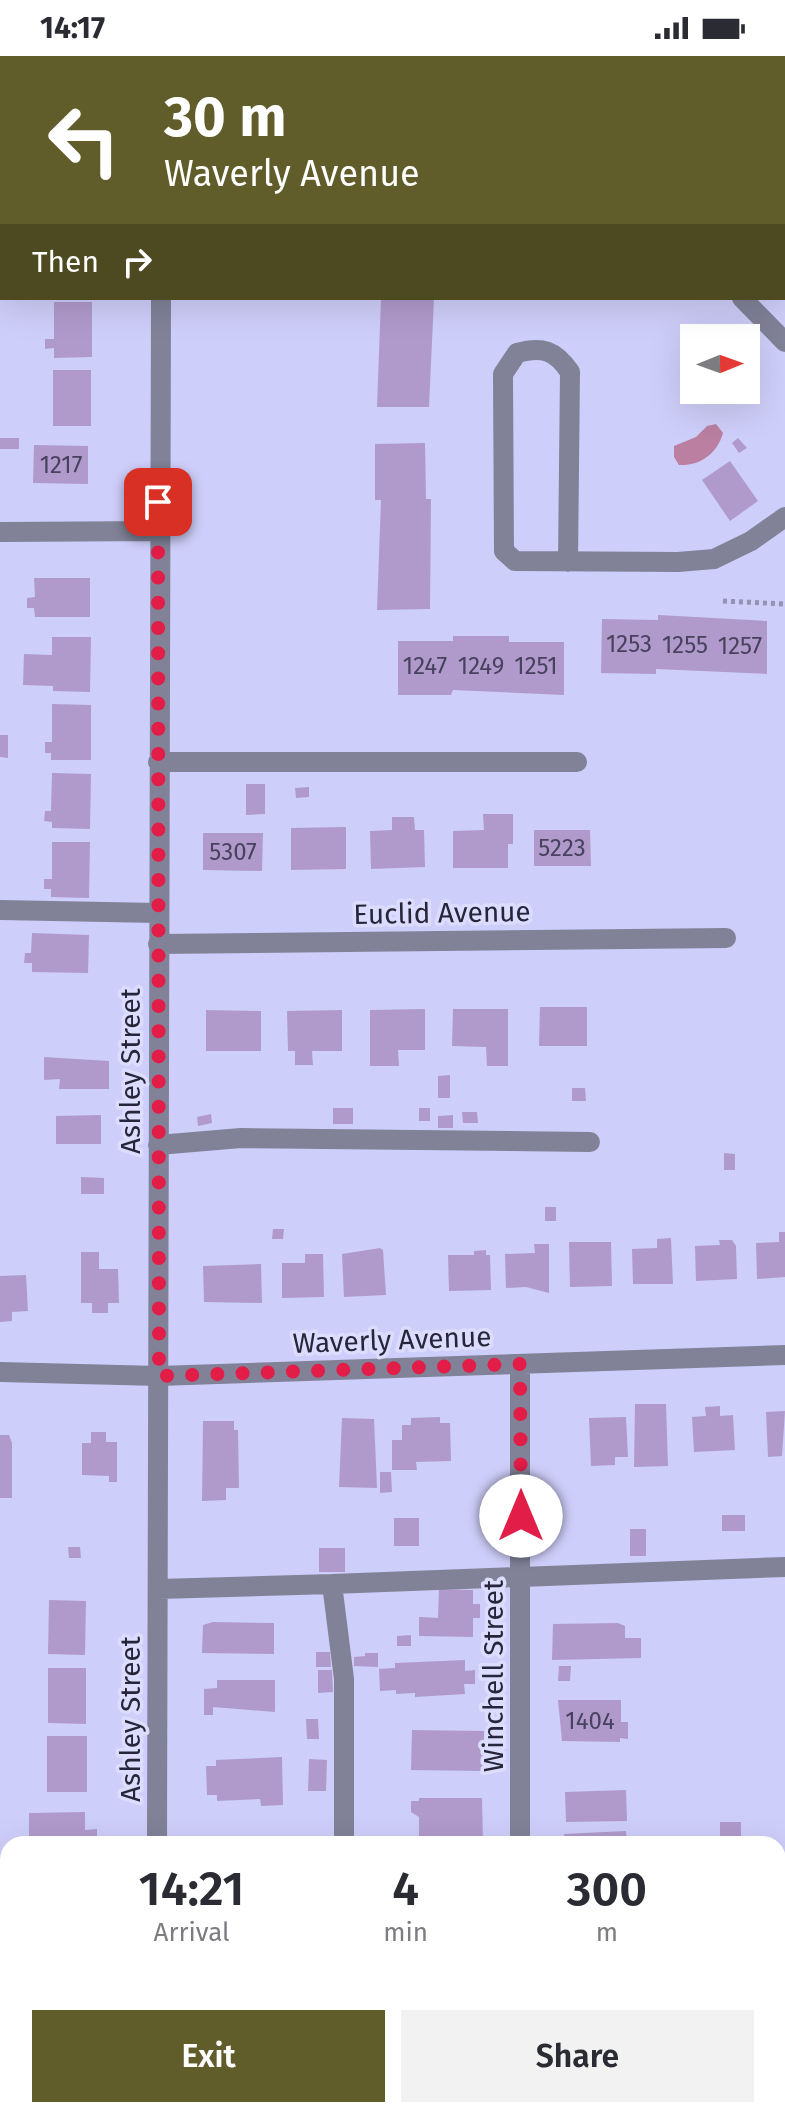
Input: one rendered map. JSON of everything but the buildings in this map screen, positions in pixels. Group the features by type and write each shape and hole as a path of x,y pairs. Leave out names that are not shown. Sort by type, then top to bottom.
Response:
{"street":[{"name":"Ashley Street","path":"157,1836 161,300"},
{"path":"744,300 785,342"},
{"path":"568,562 570,372 559,356 538,348 517,353 503,374 504,551 515,561 568,562 714,559 751,541 785,517"},
{"path":"0,532 158,531"},
{"path":"158,762 577,762"},
{"path":"0,910 158,913"},
{"name":"Euclid Avenue","path":"158,944 726,938"},
{"path":"158,1145 241,1138 590,1142"},
{"name":"Waverly Avenue","path":"0,1372 159,1376 785,1355"},
{"name":"Winchell Street","path":"520,1364 520,1836"},
{"path":"159,1589 785,1567"},
{"path":"332,1584 344,1679 344,1836"}],"path":[{"path":"723,601 785,604"}],"shaded area":[{"path":"716,424 723,433 712,453 701,461 679,465 674,457 674,446 696,437 707,426"}],"route":[{"path":"158,502 159,1376 520,1364 521,1516"}]}
